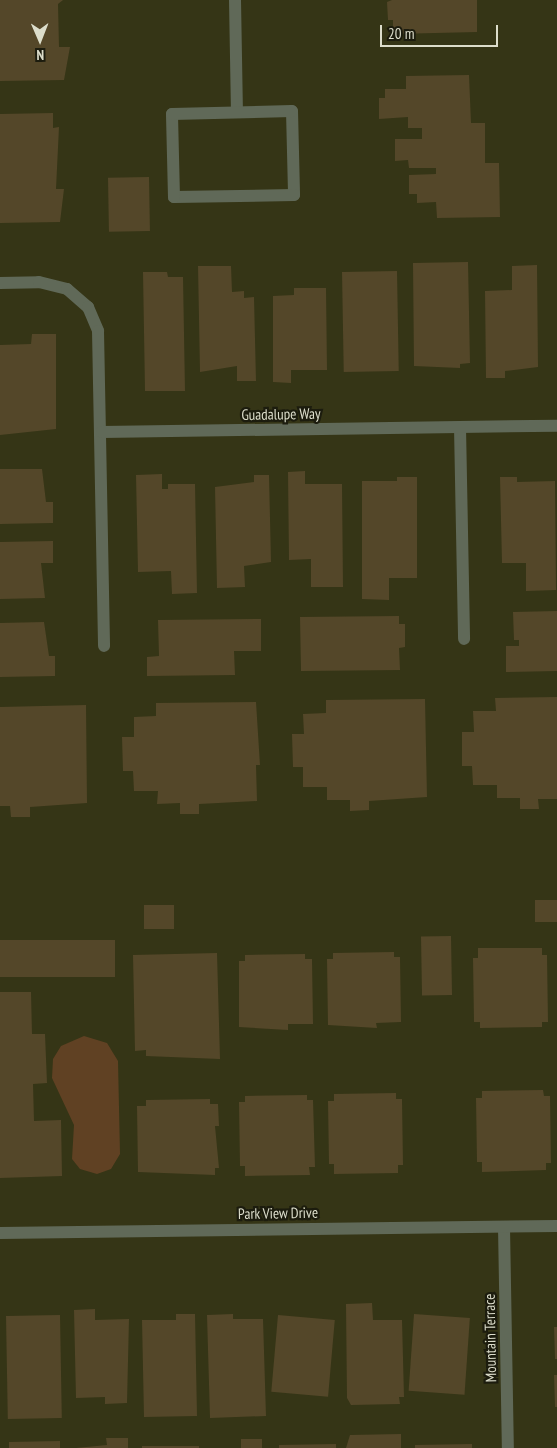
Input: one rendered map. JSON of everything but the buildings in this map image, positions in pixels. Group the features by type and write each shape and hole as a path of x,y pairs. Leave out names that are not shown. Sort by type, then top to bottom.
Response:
{"street":[{"path":"235,0 237,112"},
{"path":"292,111 294,195 174,197 172,114 237,112 292,111"},
{"path":"0,283 54,284 88,307 100,344 104,646"},
{"name":"Guadalupe Way","path":"102,432 557,426"},
{"path":"460,428 464,639"},
{"name":"Park View Drive","path":"0,1233 557,1226"},
{"name":"Mountain Terrace","path":"504,1227 508,1448"}],"shaded area":[{"path":"84,1036 107,1043 118,1061 120,1154 111,1169 97,1174 80,1169 72,1159 74,1125 52,1078 53,1059 61,1046"}]}
